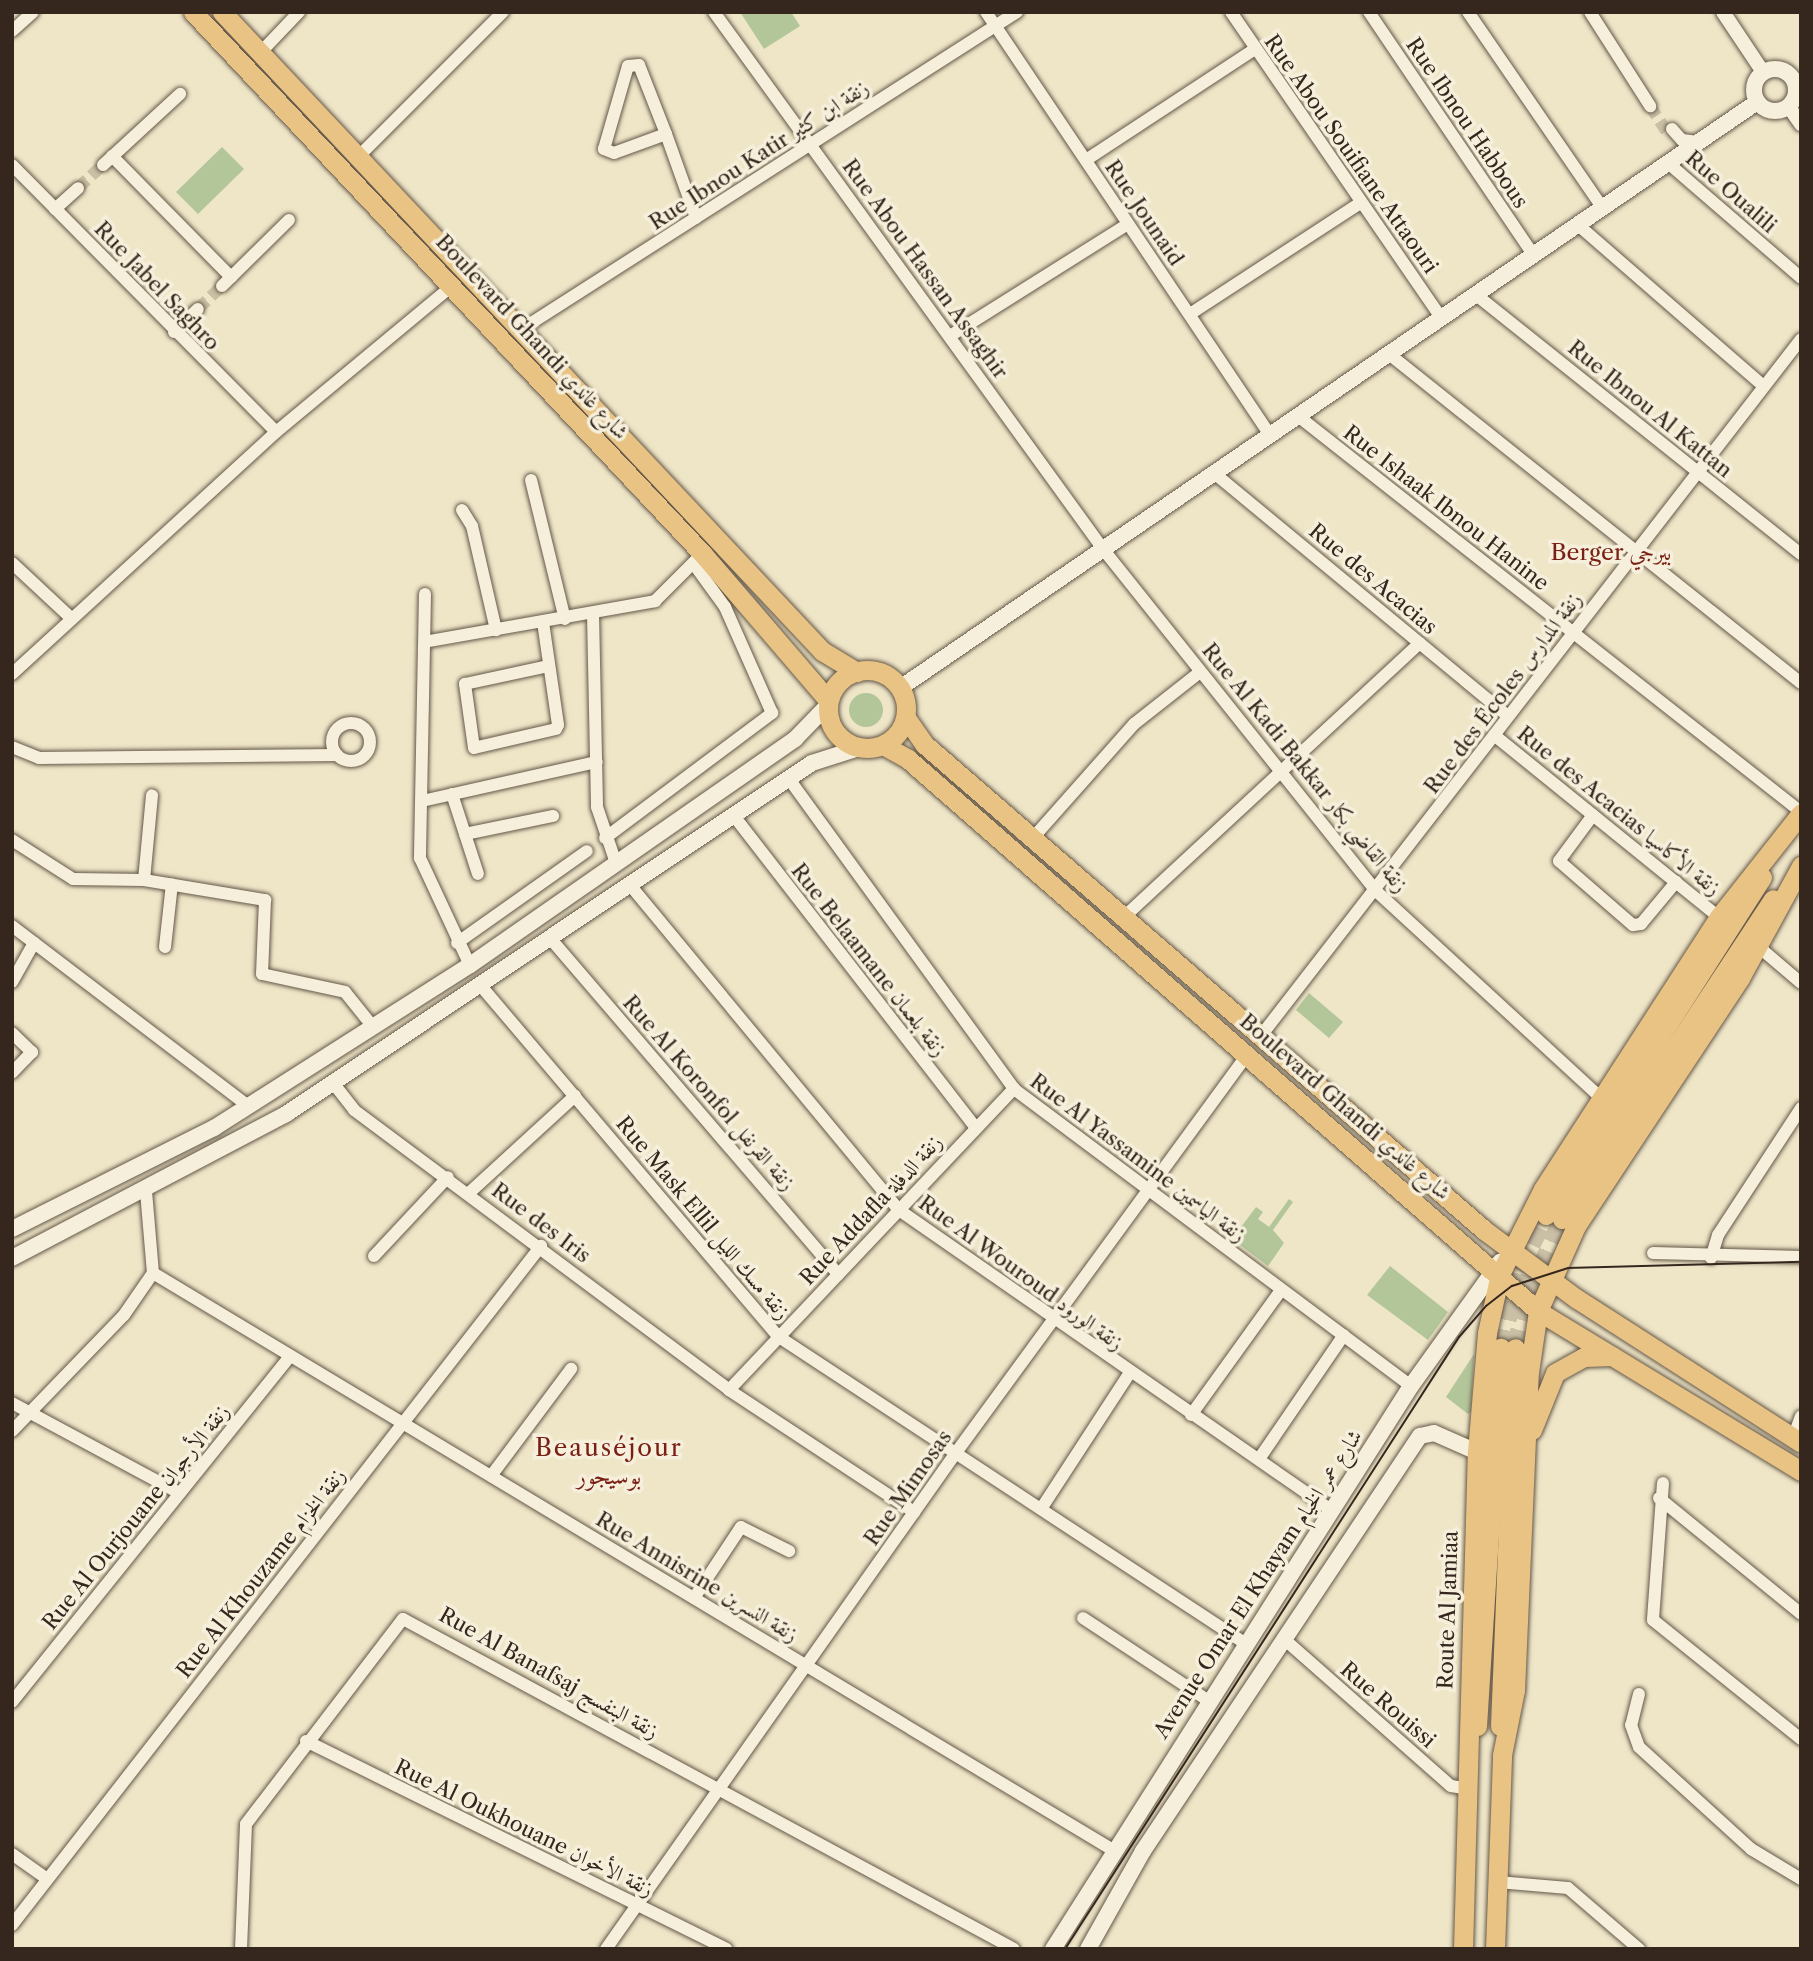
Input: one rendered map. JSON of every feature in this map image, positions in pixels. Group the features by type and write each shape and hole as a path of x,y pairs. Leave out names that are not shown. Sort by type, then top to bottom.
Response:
{"main road":[{"name":"Boulevard Ghandi شارع غاندي","path":"193,12 453,285 828,703"},
{"name":"Boulevard Ghandi شارع غاندي","path":"222,12 822,651 857,671"},
{"path":"1779,69 1797,75 1797,93 1789,107 1772,111 1757,102 1754,86 1763,72 1779,69"},
{"path":"900,688 1757,102"},
{"path":"12,1229 250,1107 470,965 803,733 828,703 837,684 857,671 880,672 900,688 906,718 883,745 824,757 334,1084 146,1191 12,1258"},
{"path":"828,703 834,732 859,748"},
{"name":"Boulevard Ghandi شارع غاندي","path":"906,718 924,744 1260,1037 1510,1250 1550,1280 1797,1440"},
{"name":"Boulevard Ghandi شارع غاندي","path":"883,745 908,759 1497,1272 1538,1311 1801,1471"},
{"path":"1801,813 1771,857 1751,902 1554,1217 1766,907 1801,865"},
{"name":"Route Al Jamiaa","path":"1463,1949 1472,1747 1477,1452 1488,1333 1497,1272 1602,1099 1719,917 1771,857"},
{"path":"1502,1755 1515,1690 1525,1451 1538,1311 1576,1226 1759,947 1801,865"},
{"name":"Avenue Omar El Khayam شارع عمر الخيام","path":"1053,1949 1113,1850 1411,1386 1497,1272"},
{"path":"1472,1747 1483,1695 1508,1348 1498,1691 1502,1755 1495,1949"},
{"path":"1525,1451 1555,1373 1584,1357 1613,1356"},
{"path":"1087,1949 1143,1851 1420,1436 1434,1433 1477,1452"}],"street":[{"path":"12,31 33,12"},
{"path":"260,53 299,12"},
{"path":"358,157 503,12"},
{"name":"Rue Abou Hassan Assaghir","path":"714,12 1114,564"},
{"name":"Rue Jounaid","path":"986,12 1086,160 1126,225 1190,314 1270,435"},
{"name":"Rue Ibnou Katir زنقة ابن كثير","path":"522,329 1017,12"},
{"name":"Rue Abou Souifiane Attaouri","path":"1231,12 1441,317"},
{"name":"Rue Ibnou Habbous","path":"1370,12 1533,254"},
{"path":"1468,12 1602,207"},
{"path":"1590,12 1651,101"},
{"path":"1723,12 1763,72"},
{"path":"1086,160 1255,49"},
{"path":"666,134 614,153 604,149 628,66 639,65 666,134 696,218"},
{"path":"180,94 108,161 227,281 289,220"},
{"path":"1789,107 1801,124"},
{"path":"1669,161 1670,130 1682,140 1698,142"},
{"name":"Rue Oualili","path":"1669,161 1801,278"},
{"name":"Rue Jabel Saghro","path":"12,165 174,332 276,432"},
{"path":"55,209 78,188"},
{"path":"1190,314 1360,203"},
{"path":"1577,224 1761,384"},
{"path":"950,336 1126,225"},
{"path":"12,674 276,432 453,285"},
{"name":"Rue Ibnou Al Kattan","path":"1475,294 1801,554"},
{"path":"174,332 198,309"},
{"name":"Rue des Écoles زنقة المدارس","path":"1260,1037 1376,891 1507,715 1574,633 1761,384 1799,344"},
{"path":"1389,354 1801,683"},
{"name":"Rue Ishaak Ibnou Hanine","path":"1298,416 1801,813"},
{"name":"Rue des Acacias","path":"1214,473 1507,715"},
{"path":"531,480 565,619"},
{"path":"462,510 472,526 496,630"},
{"path":"429,641 655,601 698,558 725,607 772,713 605,838"},
{"path":"12,563 72,619"},
{"name":"Rue Al Kadi Bakkar زنقة القاضي بكار","path":"1114,564 1376,891 1602,1099"},
{"path":"425,594 429,641 420,858 457,943 470,965"},
{"path":"593,614 597,762 605,838 616,863"},
{"path":"543,622 549,666 556,729 474,748 464,684 549,666"},
{"path":"1124,917 1420,643"},
{"path":"1032,839 1133,724 1200,671"},
{"name":"Rue des Acacias زنقة الأكاسيا","path":"1494,735 1719,917"},
{"path":"12,747 39,758 337,755"},
{"path":"422,801 597,762"},
{"name":"Rue Al Yassamine زنقة الياسمين","path":"789,779 1014,1089 1411,1386"},
{"path":"144,880 152,794"},
{"path":"452,794 478,874"},
{"path":"1593,815 1559,861 1633,925 1641,924 1676,882"},
{"path":"465,834 553,816"},
{"name":"Rue Belaamane زنقة بلعمان","path":"734,816 976,1128"},
{"path":"12,840 72,879 144,880 265,900 262,974 345,992 373,1027"},
{"path":"457,943 587,851"},
{"path":"165,947 172,884"},
{"name":"Rue Al Wouroud زنقة الورود","path":"631,885 899,1210 1129,1374 1331,1510"},
{"path":"12,926 250,1107"},
{"name":"Rue Al Koronfol زنقة القرنفل","path":"550,938 838,1274"},
{"path":"12,982 34,943"},
{"path":"1759,947 1801,983"},
{"name":"Rue Mask Ellil زنقة مسك الليل","path":"481,986 779,1336 1246,1644"},
{"path":"12,1033 32,1052 12,1073"},
{"name":"Rue Mimosas","path":"606,1949 955,1454 1054,1321 1146,1189 1248,1055"},
{"name":"Rue des Iris","path":"334,1084 354,1110 541,1246 729,1390 914,1512"},
{"name":"Rue Addafla زنقة الدفلة","path":"729,1390 1014,1089"},
{"path":"469,1193 575,1096"},
{"path":"1711,1258 1718,1235 1801,1108"},
{"path":"374,1256 448,1177"},
{"path":"12,1431 32,1414 124,1315 153,1273 146,1191"},
{"name":"Rue Al Khouzame زنقة الخزام","path":"12,1925 541,1246"},
{"path":"1653,1253 1711,1258 1801,1257"},
{"name":"Rue Annisrine زنقة النسرين","path":"153,1273 1113,1850"},
{"path":"1191,1415 1281,1290"},
{"path":"1259,1459 1344,1335"},
{"name":"Rue Al Ourjouane زنقة الأرجوان","path":"12,1702 290,1356"},
{"path":"491,1476 571,1369"},
{"path":"1041,1509 1129,1374"},
{"path":"12,1404 179,1493"},
{"path":"1797,1440 1801,1416"},
{"path":"1663,1483 1659,1498 1653,1620 1801,1739"},
{"path":"1659,1498 1801,1614"},
{"path":"694,1598 741,1527 789,1551"},
{"path":"1083,1618 1209,1701"},
{"name":"Rue Al Banafsaj زنقة البنفسج","path":"241,1949 242,1832 391,1627 408,1619 1014,1949"},
{"name":"Rue Rouissi","path":"1284,1639 1451,1786 1470,1789"},
{"path":"1639,1695 1631,1725 1639,1747 1751,1849 1801,1880"},
{"name":"Rue Al Oukhouane زنقة الأخوان","path":"306,1741 726,1949"},
{"path":"12,1854 47,1880"},
{"path":"1498,1882 1567,1888 1639,1949"}],"green space":[{"path":"740,12 791,12 800,26 764,49"},
{"path":"222,147 244,169 198,214 176,192"},
{"path":"866,693 878,698 883,710 878,722 866,727 854,722 849,710 854,698"},
{"path":"1309,993 1343,1022 1329,1038 1296,1010"},
{"path":"1289,1199 1293,1202 1273,1230 1284,1243 1268,1266 1232,1239 1256,1207 1263,1212 1258,1219 1269,1227"},
{"path":"1390,1266 1448,1312 1428,1340 1367,1295"},
{"path":"1474,1354 1471,1412 1468,1414 1446,1397"}],"tunnel":[{"path":"1650,106 1667,132"},
{"path":"78,188 103,165"},
{"path":"198,309 222,286"},
{"path":"1501,1348 1518,1270 1546,1215"},
{"path":"1515,1348 1529,1295 1562,1219"}],"tram line":[{"path":"1065,1949 1459,1337 1486,1306 1512,1286 1568,1268 1801,1262"}],"district":[{"name":"Berger بيرجي","path":"1611,552"},
{"name":"Beauséjour بوسيجور","path":"609,1462"}]}
